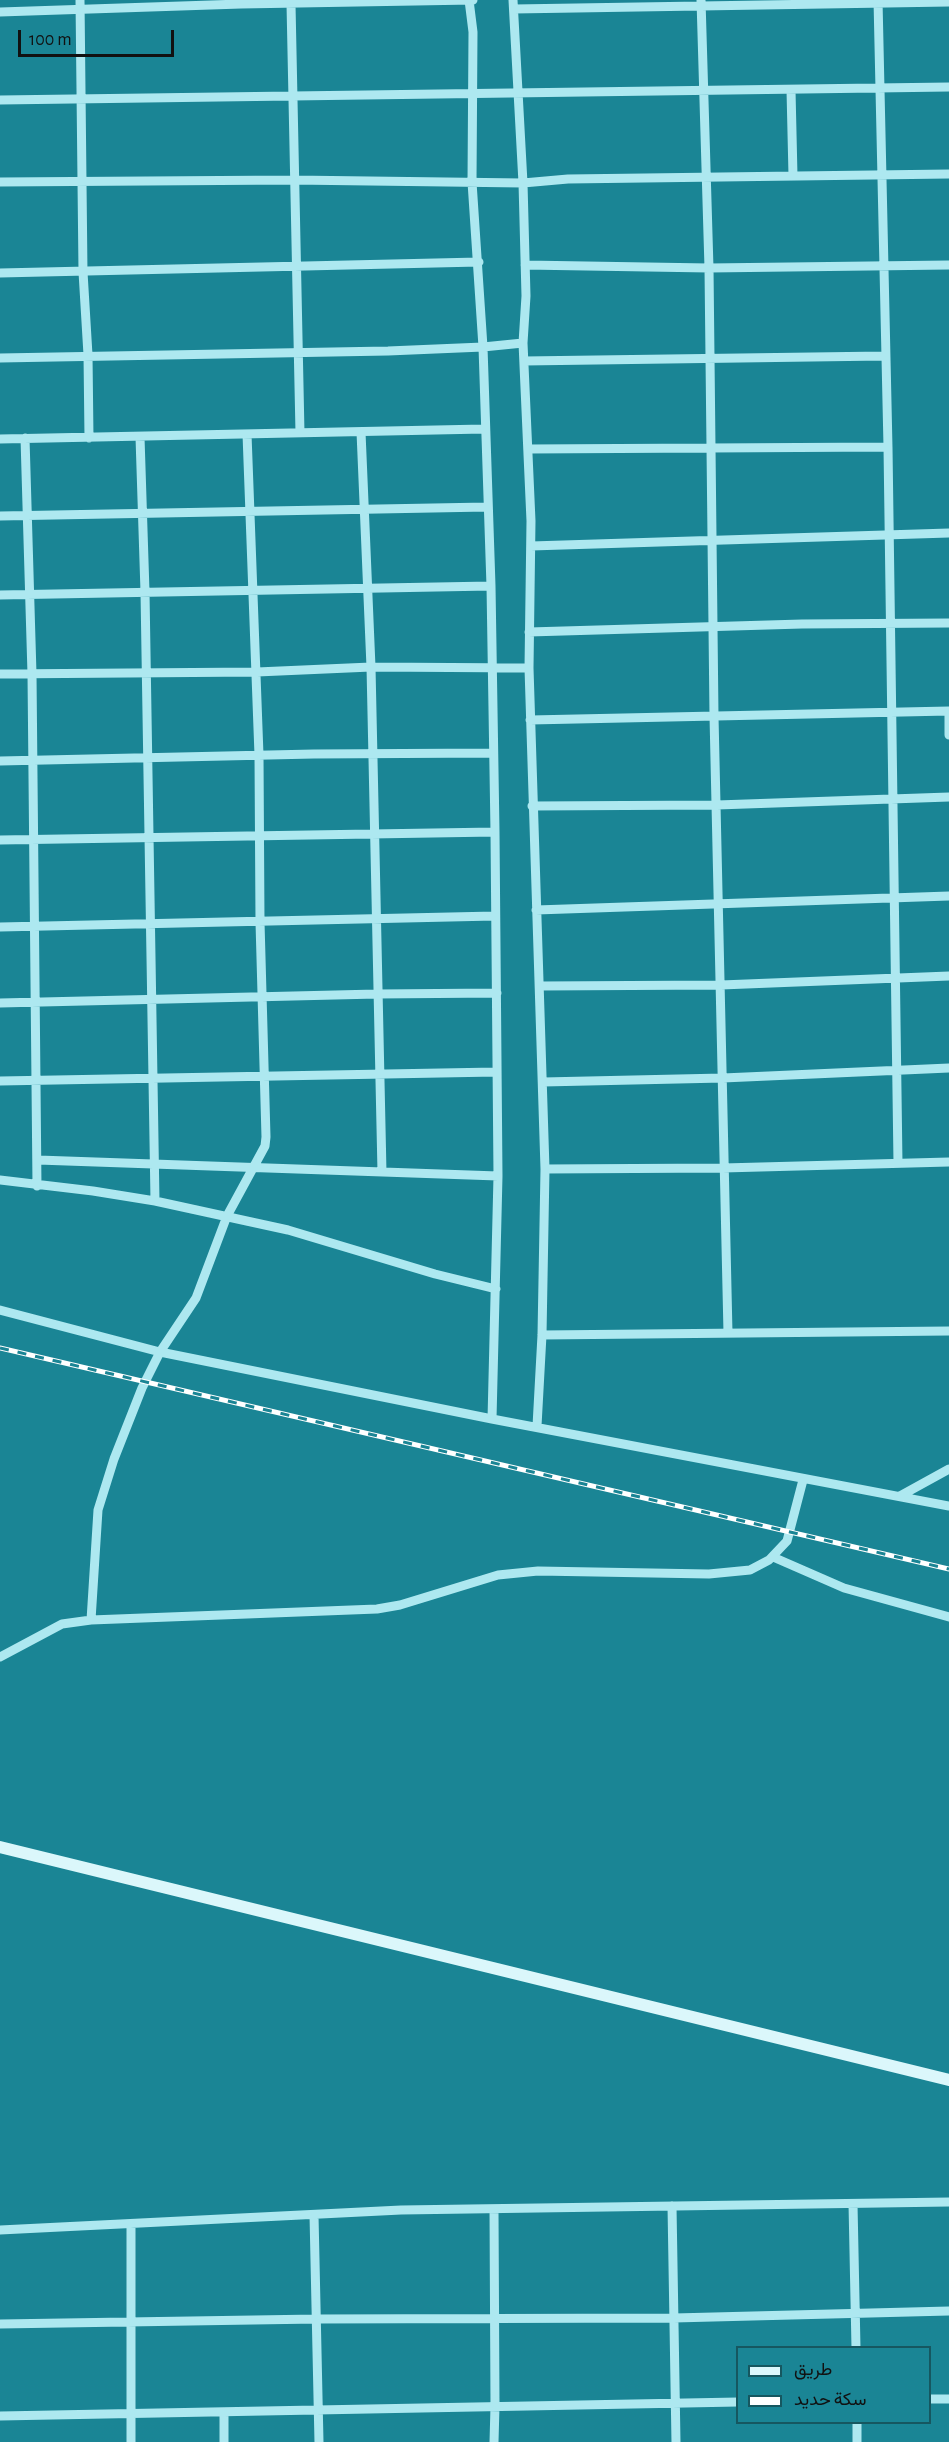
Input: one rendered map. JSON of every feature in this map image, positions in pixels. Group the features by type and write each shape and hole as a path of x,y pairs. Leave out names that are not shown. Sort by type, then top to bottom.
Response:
{"street":[{"path":"12,0 12,12"},
{"path":"0,12 80,5 471,1 473,32 472,182 483,347 491,586 495,832 498,1176 492,1419"},
{"path":"878,2 884,356 888,447 891,798 898,1163"},
{"path":"537,1426 542,1335 545,1169 528,668 531,546 529,449 523,343 525,265 523,183 514,5 949,2"},
{"path":"701,3 709,268 708,358 714,540 714,716 728,1333"},
{"path":"291,4 291,96 300,433"},
{"path":"80,5 83,272 88,355 89,438"},
{"path":"0,100 949,87"},
{"path":"791,90 793,176"},
{"path":"0,182 293,180 523,183 568,179 949,174"},
{"path":"0,273 478,262"},
{"path":"525,265 709,268 949,265"},
{"path":"0,358 483,347 523,343"},
{"path":"524,361 884,356"},
{"path":"0,439 484,429"},
{"path":"361,432 371,667 382,1172"},
{"path":"91,1620 98,1510 104,1486 142,1388 160,1352 196,1298 227,1216 265,1146 259,755 247,434"},
{"path":"140,437 145,592 155,1201"},
{"path":"25,438 32,674 38,1186"},
{"path":"529,449 888,447"},
{"path":"0,516 487,507"},
{"path":"531,546 949,533"},
{"path":"0,595 491,586"},
{"path":"529,632 802,624 949,623"},
{"path":"0,674 256,672 371,667 528,668"},
{"path":"530,720 949,711 949,735"},
{"path":"0,761 493,753"},
{"path":"532,806 717,805 949,797"},
{"path":"0,840 374,836 495,832"},
{"path":"536,910 949,896"},
{"path":"0,927 495,916"},
{"path":"540,986 721,985 949,976"},
{"path":"0,1003 497,993"},
{"path":"543,1082 723,1078 949,1068"},
{"path":"0,1081 496,1072"},
{"path":"38,1160 498,1176"},
{"path":"545,1169 723,1168 949,1162"},
{"path":"0,1180 93,1191 227,1216 288,1230 435,1274 496,1289"},
{"path":"0,1310 160,1352 803,1480 949,1506"},
{"path":"542,1335 949,1331"},
{"path":"900,1496 949,1470"},
{"path":"0,1657 62,1624 91,1620 377,1609 400,1605 509,1573 538,1571 709,1574 750,1570 773,1557 787,1541 803,1480"},
{"path":"773,1557 844,1588 949,1617"},
{"path":"0,1847 949,2080"},
{"path":"0,2230 314,2214 949,2202"},
{"path":"853,2204 856,2346"},
{"path":"672,2206 676,2442"},
{"path":"494,2209 494,2442"},
{"path":"314,2214 319,2442"},
{"path":"131,2224 131,2442"},
{"path":"0,2324 317,2319 674,2318 949,2311"},
{"path":"931,2399 949,2399"},
{"path":"0,2416 736,2402"},
{"path":"224,2412 224,2442"},
{"path":"857,2424 857,2442"}],"railway":[{"path":"0,1348 949,1569"}]}
